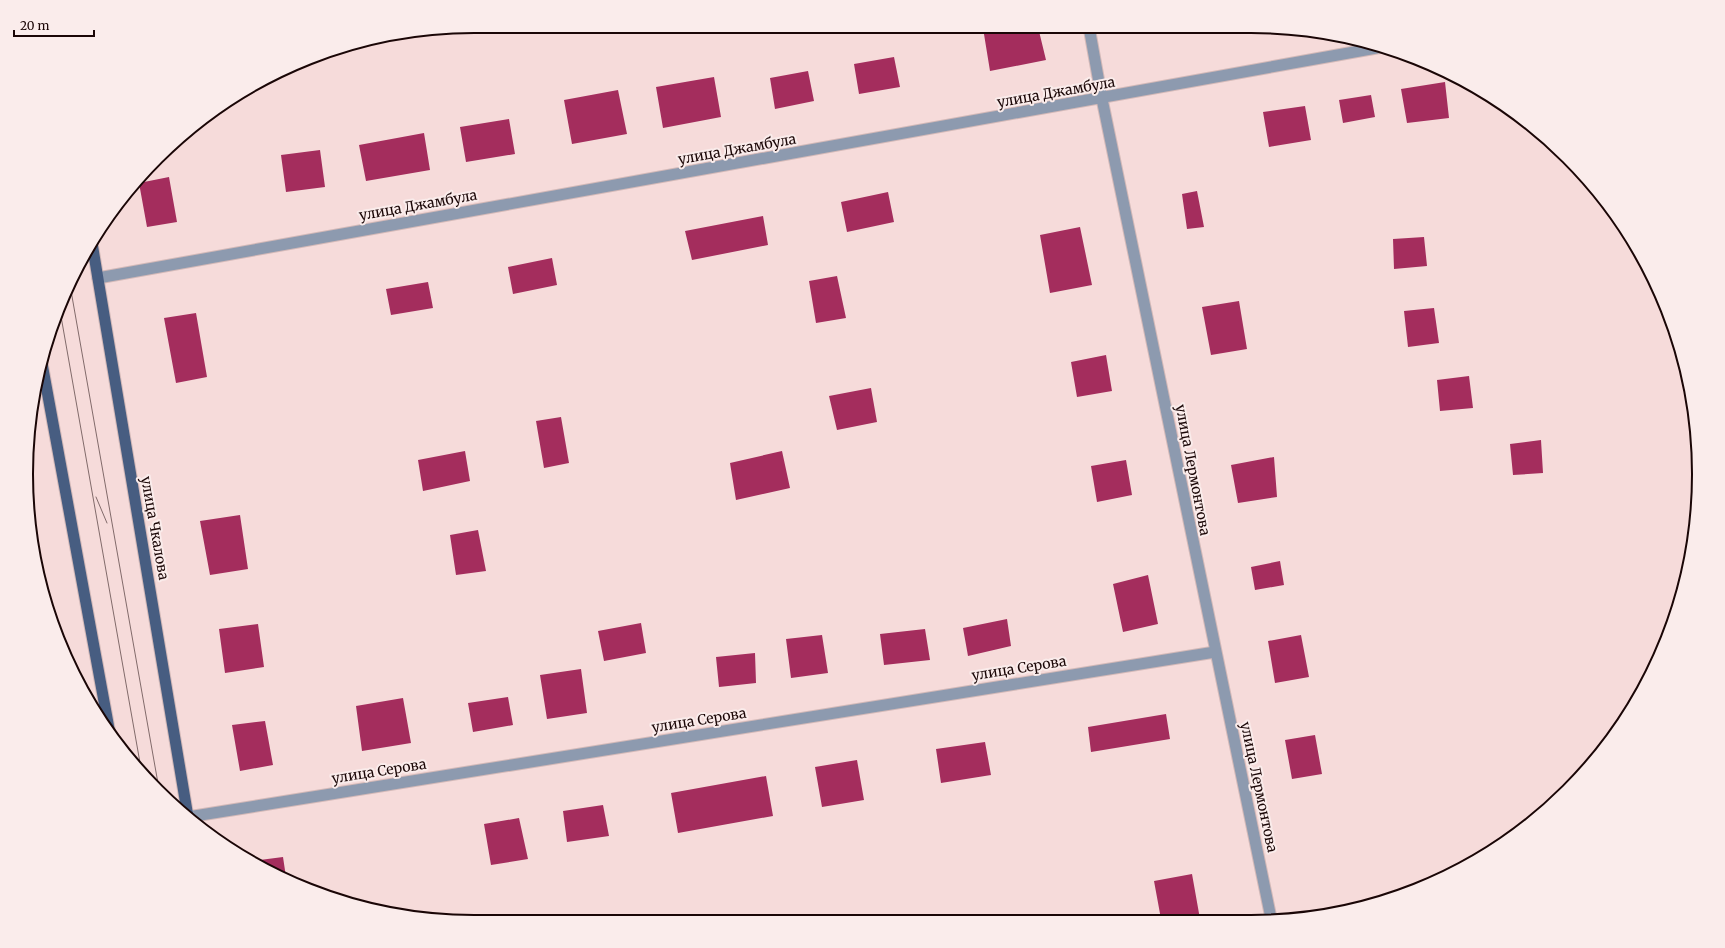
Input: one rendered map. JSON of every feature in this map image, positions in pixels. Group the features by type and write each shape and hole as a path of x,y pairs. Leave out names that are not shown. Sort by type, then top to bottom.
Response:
{"main road":[{"name":"улица Чкалова","path":"93,251 187,809"},
{"path":"44,375 107,719"}],"street":[{"name":"улица Лермонтова","path":"1091,33 1102,99 1270,914"},
{"name":"улица Джамбула","path":"98,278 1102,99 1370,49"},
{"name":"улица Серова","path":"196,816 1215,652"}],"building":[{"path":"984,33 1039,33 1046,60 990,71"},
{"path":"894,57 900,87 859,94 854,64"},
{"path":"808,71 814,101 775,109 770,78"},
{"path":"714,77 721,117 663,128 656,87"},
{"path":"1445,82 1449,118 1407,123 1401,89"},
{"path":"618,90 627,134 572,144 564,100"},
{"path":"1371,95 1375,117 1343,123 1339,100"},
{"path":"1305,106 1311,140 1269,147 1263,112"},
{"path":"509,119 515,154 466,162 460,127"},
{"path":"424,133 430,170 366,181 359,145"},
{"path":"320,150 325,187 286,192 281,155"},
{"path":"169,177 177,222 147,227 140,186 143,182"},
{"path":"1197,191 1204,227 1187,229 1182,194"},
{"path":"888,192 894,222 847,232 841,202"},
{"path":"763,216 768,245 692,260 685,231"},
{"path":"1080,227 1092,285 1050,293 1040,235"},
{"path":"1424,237 1427,266 1394,269 1393,239"},
{"path":"552,258 557,285 513,294 508,267"},
{"path":"837,276 846,318 816,323 809,281"},
{"path":"428,282 433,308 391,315 386,289"},
{"path":"1239,301 1247,349 1211,355 1202,307"},
{"path":"1434,308 1439,343 1408,347 1404,311"},
{"path":"196,313 207,377 176,383 164,318"},
{"path":"1106,355 1112,391 1077,397 1071,362"},
{"path":"1469,376 1473,408 1440,411 1437,380"},
{"path":"871,388 877,422 837,430 829,396"},
{"path":"561,417 569,463 544,468 536,421"},
{"path":"1541,440 1543,473 1513,475 1510,444"},
{"path":"465,451 470,481 423,491 418,460"},
{"path":"782,451 790,488 736,500 730,463"},
{"path":"1274,457 1277,497 1238,503 1231,465"},
{"path":"1126,460 1132,495 1097,502 1091,466"},
{"path":"240,515 248,569 210,575 200,521"},
{"path":"478,530 486,571 456,575 450,535"},
{"path":"1280,561 1284,585 1255,590 1251,567"},
{"path":"1148,575 1158,624 1123,632 1113,584"},
{"path":"1007,619 1011,646 968,656 963,628"},
{"path":"641,623 646,653 604,661 598,631"},
{"path":"258,624 264,667 225,673 219,629"},
{"path":"925,629 930,660 884,665 880,634"},
{"path":"822,635 828,673 791,678 786,639"},
{"path":"1301,635 1309,677 1275,683 1268,641"},
{"path":"755,653 756,683 719,687 716,657"},
{"path":"581,669 587,713 547,719 540,675"},
{"path":"508,697 513,725 473,732 468,703"},
{"path":"403,698 411,743 362,751 356,706"},
{"path":"1166,714 1170,739 1091,752 1088,727"},
{"path":"265,721 273,765 240,771 232,725"},
{"path":"1315,735 1322,774 1292,779 1285,740"},
{"path":"985,742 991,775 941,783 936,749"},
{"path":"857,760 864,800 822,807 815,767"},
{"path":"766,776 773,816 678,833 671,793"},
{"path":"603,805 609,836 567,842 563,811"},
{"path":"519,818 528,859 491,865 484,824"},
{"path":"283,857 285,873 279,870 260,860"},
{"path":"1192,874 1199,915 1160,915 1154,881"}],"tram line":[{"path":"72,294 158,781"},
{"path":"61,319 140,762"},
{"path":"96,497 107,523"}]}
